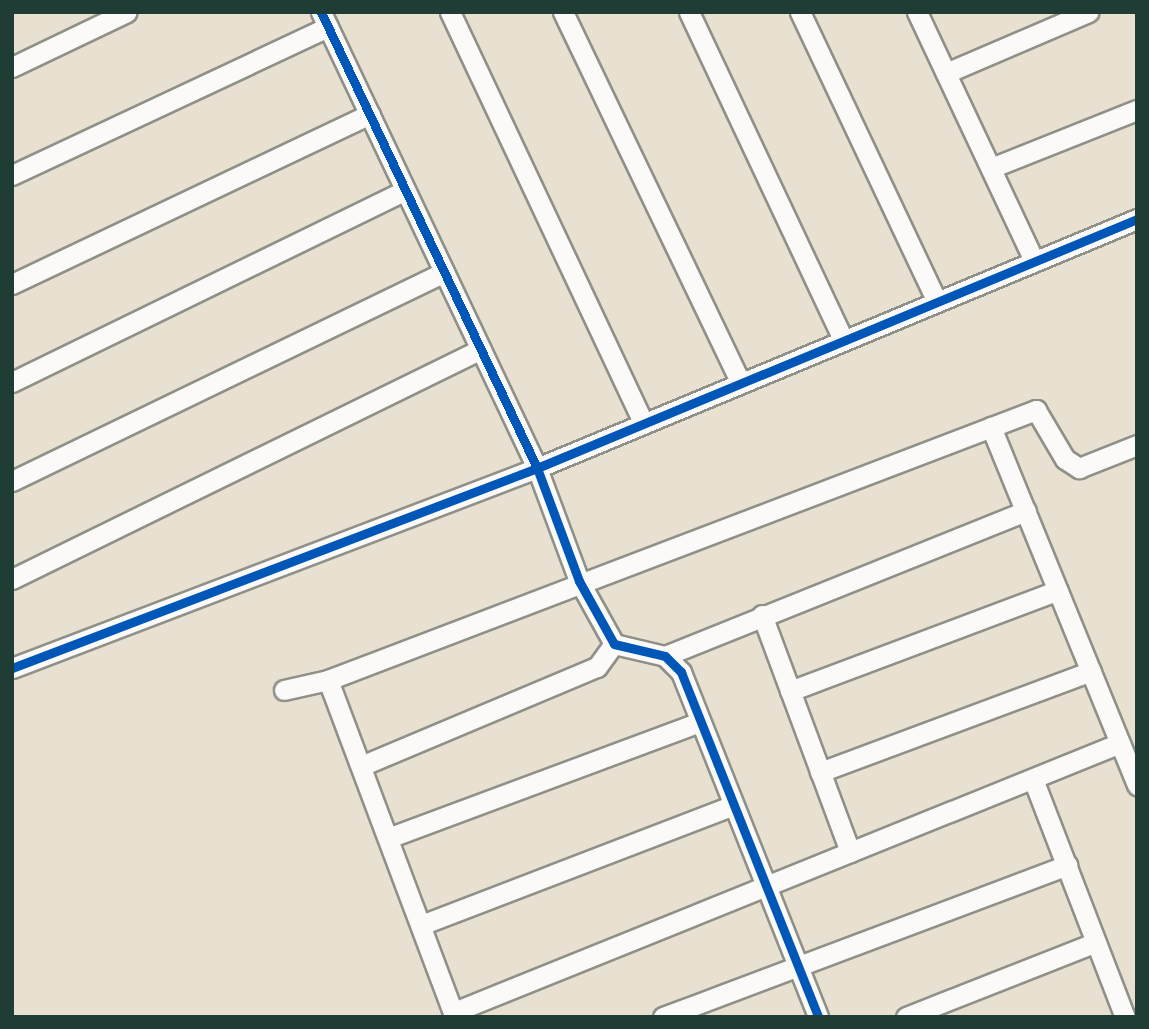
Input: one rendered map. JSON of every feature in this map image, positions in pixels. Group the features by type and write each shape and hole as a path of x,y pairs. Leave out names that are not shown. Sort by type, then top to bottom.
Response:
{"street":[{"path":"12,67 127,12"},
{"path":"450,12 643,423"},
{"path":"564,12 740,382"},
{"path":"689,12 843,339"},
{"path":"800,12 936,300"},
{"path":"918,12 1033,259"},
{"path":"946,72 1088,12"},
{"path":"12,175 324,20 537,468 579,581 614,644 665,656 681,672 818,1017"},
{"path":"991,168 1137,110"},
{"path":"12,284 370,114"},
{"path":"12,382 405,190"},
{"path":"12,668 537,468 1033,259 1137,219"},
{"path":"12,481 444,272"},
{"path":"12,579 481,349"},
{"path":"284,690 328,680 579,581 1036,410 1065,459 1079,468 1137,445"},
{"path":"991,427 1137,785"},
{"path":"665,656 1026,511"},
{"path":"790,691 1058,590"},
{"path":"762,615 850,852"},
{"path":"361,766 597,667 614,644"},
{"path":"820,772 1091,671"},
{"path":"328,680 455,1014 1120,743"},
{"path":"388,838 700,722"},
{"path":"1033,779 1125,1017"},
{"path":"421,925 733,805"},
{"path":"663,1017 1067,865"},
{"path":"906,1017 1096,942"}],"cycle path":[{"path":"321,12 537,468 579,581 614,644 665,656 681,672 818,1017"},
{"path":"12,668 537,468 1137,219"}]}
